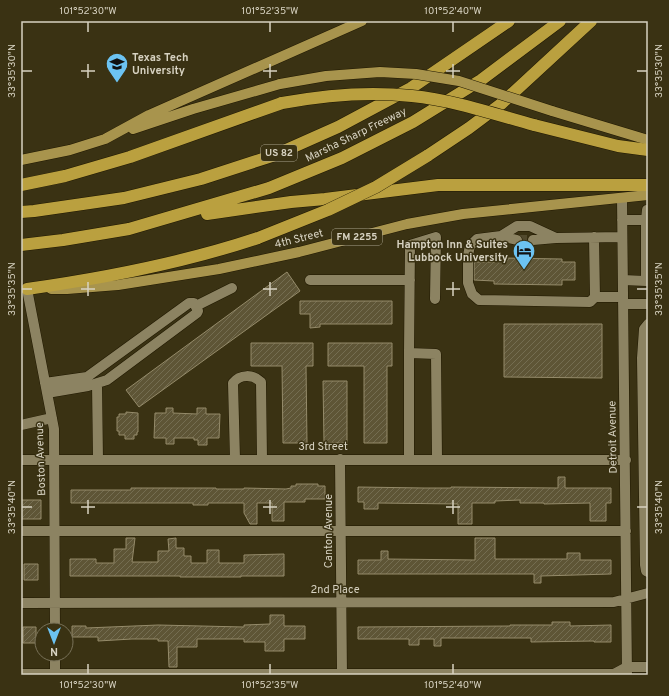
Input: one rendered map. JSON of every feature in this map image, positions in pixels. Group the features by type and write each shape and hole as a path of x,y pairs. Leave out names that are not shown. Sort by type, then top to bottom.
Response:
{"highway":[{"name":"Marsha Sharp Freeway","path":"21,212 124,198 202,179 275,155 338,127 411,88 509,21"},
{"name":"Marsha Sharp Freeway","path":"21,245 63,240 129,229 269,188 342,158 413,122 481,80 560,21"},
{"path":"24,289 91,280 210,254 258,238 328,210 376,187 469,128 501,104 591,21"},
{"path":"21,185 66,176 130,157 282,103 309,98 362,93 413,96 453,103 618,146 648,150"},
{"path":"129,229 226,210 438,185 648,185"}],"main road":[{"path":"105,139 149,115 362,21"},
{"path":"21,160 70,150 193,109 280,84 326,76 380,72 416,74 459,81 648,140"},
{"name":"4th Street","path":"24,289 67,289 156,280 240,265 408,224 464,214 648,195"}],"street":[{"name":"Detroit Avenue","path":"622,198 626,460 627,671"},
{"path":"622,220 647,215 646,281 623,280"},
{"path":"501,236 517,226 530,226 556,238"},
{"path":"517,240 501,236 477,239 470,246 468,255 468,284 472,294 479,300 590,302 595,297 607,297 648,304"},
{"path":"409,459 410,245 436,237 435,299"},
{"path":"594,237 595,297"},
{"path":"533,240 556,238 622,237"},
{"path":"310,280 410,280"},
{"path":"196,306 232,288"},
{"name":"Boston Avenue","path":"24,289 54,429 55,622"},
{"path":"189,303 194,303 196,306 198,311 197,313 102,382 88,386 46,388 87,377 189,303"},
{"path":"648,324 644,329 642,358 645,565 646,571 648,572"},
{"path":"409,353 436,354 437,459"},
{"path":"624,358 642,358"},
{"path":"98,460 102,382 100,368"},
{"path":"235,459 233,383 241,376 256,378 261,382 262,459"},
{"path":"21,425 52,418"},
{"path":"625,430 643,430"},
{"name":"Canton Avenue","path":"340,459 342,674"},
{"name":"3rd Street","path":"21,460 626,460"},
{"path":"626,494 644,494"},
{"path":"21,531 626,531"},
{"name":"2nd Place","path":"21,603 614,602 648,593"},
{"path":"55,662 55,675"},
{"path":"21,674 614,674 648,667"}],"building":[{"name":"Hampton Inn & Suites Lubbock University","path":"503,258 562,259 562,262 575,262 575,280 562,280 562,285 494,284 494,281 474,280 474,262 495,262 495,260 503,260"},
{"path":"287,272 300,291 139,407 126,390"},
{"path":"300,301 392,301 392,324 320,324 320,327 310,328 310,314 300,314"},
{"path":"504,324 602,324 602,378 504,377"},
{"path":"251,343 313,343 313,366 306,366 307,443 283,443 282,366 251,366"},
{"path":"328,343 392,343 392,366 387,366 387,443 364,443 364,366 328,366"},
{"path":"323,381 347,381 347,443 324,443"},
{"path":"166,408 173,408 173,413 197,414 197,408 206,408 206,414 220,414 219,438 207,438 207,445 198,445 198,440 194,440 194,438 174,438 174,444 166,444 166,438 154,438 155,413 166,413"},
{"path":"126,412 138,413 138,432 137,435 134,435 134,439 125,439 125,435 119,435 119,431 117,431 117,417 119,417 119,414 126,414"},
{"path":"558,477 565,477 565,488 611,488 611,503 606,503 606,521 590,521 590,503 520,503 520,500 495,501 495,503 472,503 472,524 458,524 458,504 378,503 378,509 364,509 364,502 358,502 358,487 558,488"},
{"path":"296,484 318,484 318,486 325,486 325,499 305,499 305,502 284,502 284,521 272,521 272,503 257,503 257,524 250,524 244,513 244,503 208,503 208,505 193,505 193,503 71,503 71,490 131,490 131,488 286,489 291,488 291,486 296,486"},
{"path":"21,500 41,500 41,519 21,519"},
{"path":"126,538 135,538 132,562 158,562 158,551 169,551 168,539 176,538 176,548 184,548 184,556 191,556 191,563 207,563 207,550 219,550 219,563 244,563 244,555 284,554 284,576 70,576 70,559 96,559 96,563 114,563 114,549 126,549"},
{"path":"475,538 495,538 495,559 567,559 567,553 580,553 580,560 611,560 611,574 541,576 541,583 534,583 534,574 358,574 358,560 381,560 381,551 388,551 388,559 475,560"},
{"path":"24,564 38,564 38,580 24,580"},
{"path":"270,615 284,615 284,626 305,626 305,639 284,639 284,651 265,651 265,642 244,642 244,639 197,639 197,647 177,647 177,667 169,667 168,641 158,641 158,639 132,639 98,641 98,637 74,637 74,626 86,626 86,628 158,625 244,627 244,625 270,624"},
{"path":"552,622 570,622 570,626 611,625 611,642 531,642 531,638 441,638 441,646 434,646 434,639 419,639 419,645 409,645 409,639 358,639 358,627 552,625"},
{"path":"23,627 34,627 34,643 23,643"}],"tunnel":[{"path":"517,240 533,240"}],"place":[{"name":"Texas Tech University","path":"117,84"},
{"name":"Hampton Inn & Suites Lubbock University","path":"524,270"}]}
